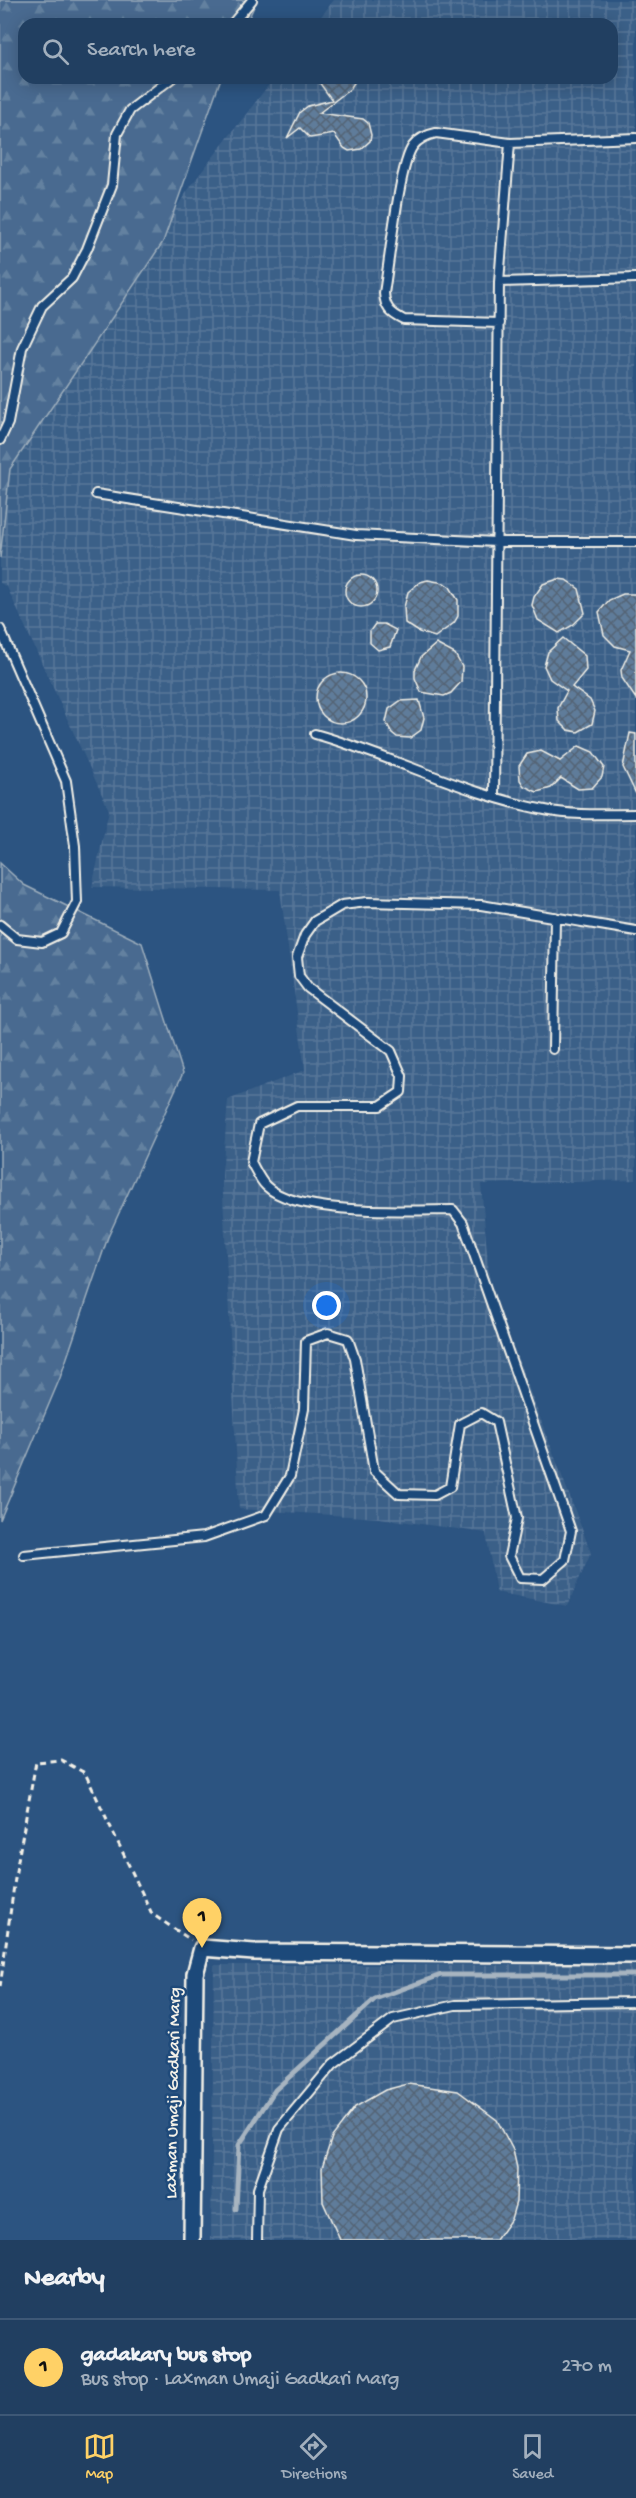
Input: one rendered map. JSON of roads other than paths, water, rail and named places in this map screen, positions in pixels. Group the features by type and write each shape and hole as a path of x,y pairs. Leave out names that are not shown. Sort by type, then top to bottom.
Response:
{"street":[{"name":"Laxman Umaji Gadkari Marg","path":"192,2240 195,1974 202,1948 254,1952 636,1954"}],"lane":[{"path":"237,18 252,0"},
{"path":"0,440 8,423 22,348 42,306 72,278 87,249 112,185 117,134 130,110 164,84"},
{"path":"499,322 404,320 390,313 384,303 404,172 411,147 424,135 436,133 510,143 636,138"},
{"path":"494,796 499,282 510,143"},
{"path":"499,282 636,278"},
{"path":"96,494 356,535 496,542 636,542"},
{"path":"0,629 66,781 75,846 77,902 61,933 42,942 17,939 0,925"},
{"path":"315,734 494,796 544,810 578,814 636,814"},
{"path":"24,1555 204,1537 266,1515 290,1476 304,1409 306,1341 328,1333 348,1339 355,1359 374,1471 399,1494 435,1495 450,1487 460,1424 481,1413 496,1422 517,1518 509,1556 520,1578 543,1579 565,1560 571,1532 463,1223 453,1210 350,1210 292,1198 266,1186 251,1162 259,1124 297,1106 380,1106 401,1092 402,1076 391,1051 308,988 299,976 297,957 305,935 315,921 342,905 367,903 481,905 636,931"},
{"path":"554,1049 555,917"},
{"path":"257,2240 258,2189 279,2129 333,2064 393,2019 455,2005 636,2002"}],"waterway":[{"path":"236,2209 239,2145 275,2090 375,1999 441,1975 636,1975"}],"place":[{"name":"gadakary bus stop","path":"202,1948"}]}
